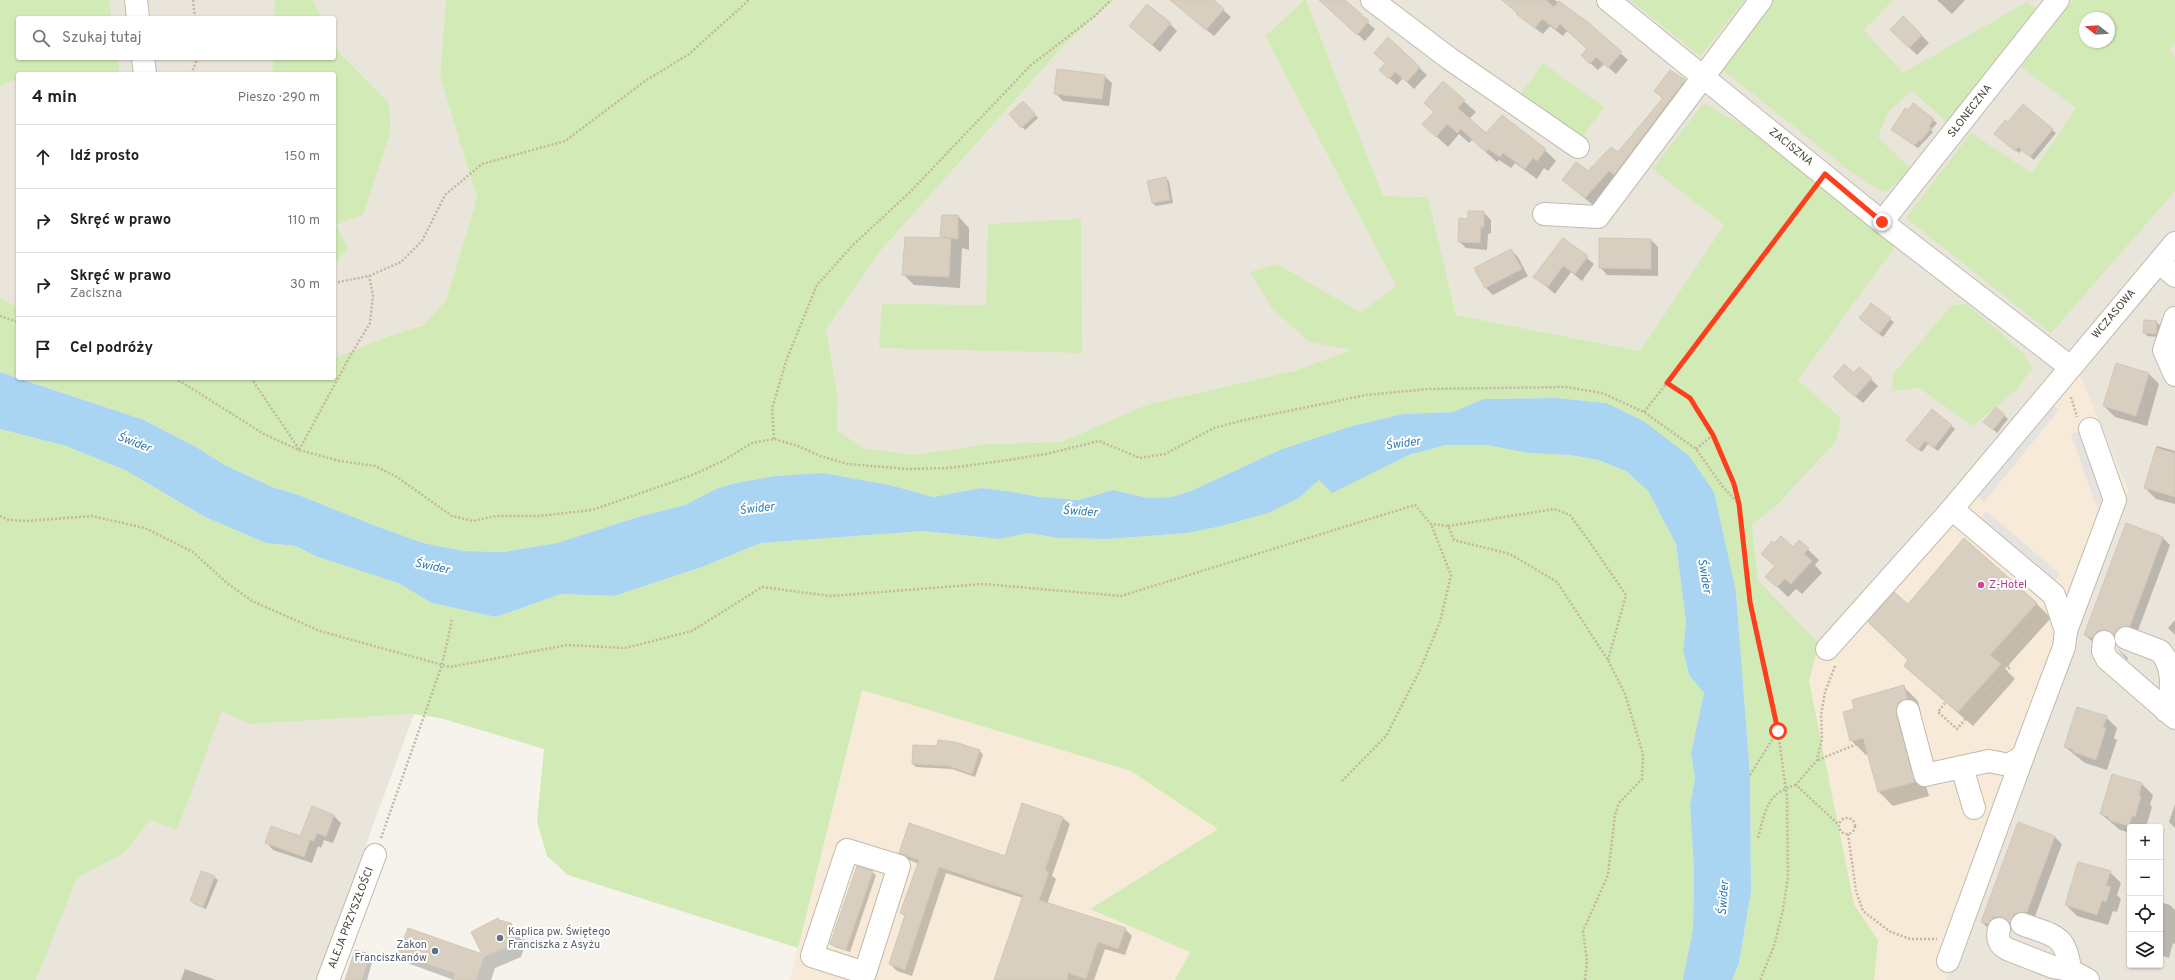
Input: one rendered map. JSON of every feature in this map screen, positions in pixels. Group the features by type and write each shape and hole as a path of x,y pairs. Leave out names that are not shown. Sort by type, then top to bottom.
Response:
{"street":[{"path":"136,0 138,16"},
{"path":"1372,0 1450,59 1578,147"},
{"name":"ZACISZNA","path":"1608,0 1825,174 2065,373"},
{"path":"1544,214 1598,217 1703,75 1761,0"},
{"name":"SŁONECZNA","path":"1882,222 2058,0"},
{"path":"143,60 145,72"},
{"name":"WCZASOWA","path":"1832,655 2065,373 2167,269 2175,243"},
{"path":"2175,318 2164,350 2175,375"},
{"path":"1948,961 2064,647 2066,630 2115,500 2084,426"},
{"path":"1952,509 2054,595 2066,630"},
{"path":"2126,638 2160,651 2164,655 2172,688 2171,715"},
{"path":"2104,642 2103,651 2107,659 2171,715"},
{"path":"1908,711 1925,775 1989,761 2009,765 2023,756"},
{"path":"1962,767 1974,808"},
{"path":"848,850 899,866 872,977 812,956 848,850"},
{"name":"ALEJA PRZYSZŁOŚCI","path":"328,980 375,855"},
{"path":"2022,924 2060,939 2079,975"},
{"path":"1999,929 1998,937 2002,946 2007,949 2053,967 2079,975"}],"path":[{"path":"193,0 195,16"},
{"path":"336,282 370,276 401,262 422,241 445,195 482,164 565,141 645,81 689,54 749,0"},
{"path":"774,439 772,410 774,402 786,360 817,285 853,245 908,193 1031,65 1096,15 1111,0"},
{"path":"192,72 197,60"},
{"path":"1644,412 1825,174"},
{"path":"299,450 349,358 370,323 373,294 370,276"},
{"path":"0,316 16,321"},
{"path":"2065,373 2067,386 2084,426"},
{"path":"178,380 264,434 299,450 340,461 375,466 397,477 452,516 473,521 496,516 539,516 592,510 690,476 721,462 752,443 774,439 798,446 820,456 848,464 907,468 948,468 1046,454 1099,441 1140,458 1165,454 1214,428 1244,420 1366,395 1429,389 1566,388 1602,393 1644,412 1696,449 1722,487 1739,504"},
{"path":"252,380 299,450"},
{"path":"1667,383 1690,398 1713,435 1734,484 1739,504 1750,602 1778,731 1786,788 1788,877 1783,910 1774,946 1760,980"},
{"path":"1696,449 1713,435"},
{"path":"0,516 10,520 27,521 92,516 145,528 193,552 227,583 252,601 320,631 450,668 567,645 624,648 692,631 762,587 830,596 983,584 1121,596 1415,505 1431,524 1451,575 1440,622 1419,672 1386,736 1342,781"},
{"path":"1431,524 1448,526 1554,509 1570,515 1590,540 1626,595 1608,660"},
{"path":"1448,526 1454,540 1510,554 1557,582 1608,660 1625,694 1643,754 1642,779 1619,803 1615,815 1608,875 1583,931 1586,961 1585,980"},
{"path":"1945,703 1938,712 1957,729 2010,667 2001,660 2054,595"},
{"path":"375,855 442,665 452,620"},
{"path":"1758,838 1770,800 1786,788 1796,785 1817,760 1822,738 1822,715 1832,655"},
{"path":"1750,775 1778,731"},
{"path":"1817,760 1864,741"},
{"path":"1796,785 1839,825"},
{"path":"1846,818 1853,821 1854,830 1848,834 1840,831 1839,825 1841,820 1846,818"},
{"path":"1848,834 1856,891 1863,910 1889,931 1910,939 1931,940 1958,932"}],"shaded area":[{"path":"109,0 275,0 274,16 112,16"},
{"path":"313,0 446,0 440,77 477,198 446,300 424,325 389,336 336,357 336,262 348,248 337,225 363,215 391,131 389,103 337,50 336,16 321,16"},
{"path":"1114,0 1304,0 1265,36 1396,286 1360,312 1278,264 1353,350 1297,370 1146,405 1061,442 986,444 914,455 864,448 837,430 838,397 826,329 882,249 1066,43"},
{"path":"1306,0 2175,0 2175,243 2063,364 1819,643 1758,580 1752,525 1778,504 1841,418 1798,380 1898,243 1652,169 1724,225 1640,351 1456,315 1428,197 1383,196"},
{"path":"118,60 273,60 272,72 120,72"},
{"path":"16,80 16,306 0,298 0,85"},
{"path":"2175,258 2175,980 1946,980 2128,490 2079,373"},
{"name":"Z-Hotel","path":"2079,373 2128,490 1946,980 1864,980 1787,681 2042,388 2048,377 2064,391"},
{"path":"2049,402 2059,410 1984,502 1974,493"},
{"path":"2084,430 2109,501 2096,506 2071,434"},
{"path":"1986,511 2060,574 2051,585 1977,522"},
{"path":"861,690 1131,771 1219,829 1090,909 1190,952 1175,980 790,980"},
{"path":"222,710 250,724 414,714 316,980 36,980 77,878 124,853 150,820 177,830"}],"green space":[{"path":"0,0 109,0 112,16 16,16 16,60 118,60 120,72 16,72 16,80 0,85"},
{"path":"275,0 313,0 321,16 274,16"},
{"path":"446,0 1114,0 1066,43 882,249 826,329 838,397 837,430 864,448 914,455 986,444 1061,442 1146,405 1297,370 1352,350 1309,342 1272,308 1250,272 1278,264 1360,312 1396,286 1265,36 1304,0 1306,0 1383,196 1428,197 1456,315 1640,351 1724,225 1652,169 1704,103 1775,144 1898,243 1798,380 1841,418 1836,441 1778,504 1752,525 1758,580 1819,643 1809,681 1854,904 1878,940 1874,980 1732,980 1739,963 1751,892 1750,775 1736,592 1606,403 1557,398 1483,399 1453,412 1403,414 1352,426 1282,449 1193,490 1172,497 1148,498 1113,490 1078,500 1040,497 981,488 933,497 890,485 823,473 775,476 718,488 685,505 638,517 557,543 504,552 464,551 423,543 296,494 272,487 225,465 196,447 144,420 25,380 336,380 336,357 389,336 424,325 446,300 477,198 440,77"},
{"path":"1630,0 1745,0 1700,56"},
{"path":"1772,0 1893,0 1864,30 1903,73 2027,2 2039,10 1947,122 1912,91 1888,112 1878,137 1912,170 1886,192 1873,187 1847,169 1719,67"},
{"path":"2073,0 2175,0 2175,43 2169,50 2175,56 2175,191 2051,333 1906,218 1971,133 2032,173 2076,108 2021,67"},
{"path":"336,48 389,103 391,131 363,215 337,225 348,248 336,262 336,72 272,72 273,60 336,60"},
{"path":"1543,63 1604,107 1580,140 1519,96"},
{"path":"1081,219 1082,353 879,348 882,304 986,305 988,224"},
{"path":"0,298 16,306 16,377 0,372"},
{"path":"1967,304 2023,353 2032,368 2018,388 1973,426 1919,388 1892,391 1894,373 1952,305"},
{"path":"0,429 66,446 125,470 205,517 266,543 295,546 318,557 398,583 432,603 496,617 561,594 614,596 702,567 761,543 923,531 999,539 1029,533 1057,538 1109,539 1187,533 1299,498 1319,480 1372,472 1409,455 1446,445 1487,445 1527,453 1570,455 1598,460 1626,471 1648,491 1676,544 1686,622 1683,651 1689,675 1704,693 1691,753 1695,778 1690,805 1694,871 1693,929 1685,975 1683,980 1175,980 1190,952 1090,909 1218,829 1131,771 862,690 798,948 568,875 547,856 537,821 544,749 440,718 414,714 250,724 222,711 177,830 150,820 124,853 77,878 36,980 0,980"}],"water":[{"name":"Świder","path":"0,372 16,377 16,380 24,380 144,420 196,447 225,465 272,487 296,494 423,543 464,551 504,552 557,543 638,517 685,505 718,488 775,476 823,473 890,485 933,497 981,488 1040,497 1078,500 1113,490 1148,498 1172,497 1193,490 1282,449 1352,426 1403,414 1453,412 1483,399 1557,398 1606,403 1645,422 1689,456 1714,492 1736,592 1750,775 1751,892 1739,963 1732,980 1683,980 1693,929 1694,871 1690,805 1695,778 1691,753 1704,693 1689,675 1683,651 1686,622 1676,544 1648,491 1626,471 1598,460 1570,455 1527,453 1487,445 1446,445 1409,455 1332,493 1319,480 1299,498 1268,513 1221,526 1187,533 1109,539 1057,538 1029,533 999,539 923,531 761,543 702,567 614,596 561,594 496,617 432,603 398,583 318,557 295,546 266,543 205,517 125,470 66,446 0,429"}],"building":[{"path":"1170,0 1214,0 1224,9 1206,30"},
{"path":"1319,0 1345,0 1369,21 1357,35"},
{"path":"1502,0 1546,0 1554,7 1559,1 1589,23 1622,52 1608,68 1596,57 1590,64 1581,55 1587,49 1560,24 1556,29 1542,19 1535,28 1516,14 1517,13"},
{"path":"1147,4 1171,23 1152,45 1129,26"},
{"path":"1903,16 1922,35 1909,48 1890,30"},
{"path":"1388,37 1420,67 1407,82 1395,72 1389,79 1379,70 1385,63 1374,53"},
{"path":"1057,69 1105,75 1102,99 1054,94"},
{"path":"1670,70 1685,80 1614,175 1609,171 1585,198 1562,180 1576,162 1588,171 1611,147 1618,152 1663,98 1654,91"},
{"path":"1443,81 1465,100 1458,108 1486,133 1502,115 1546,149 1537,161 1533,158 1525,169 1503,153 1500,157 1488,149 1486,152 1461,129 1457,133 1447,124 1436,137 1422,124 1434,112 1424,103"},
{"path":"1023,101 1036,115 1021,128 1009,114"},
{"path":"1913,103 1934,119 1929,126 1931,128 1921,141 1919,140 1915,145 1891,130 1905,108 1908,110"},
{"path":"2023,104 2053,129 2030,157 2018,147 2015,151 1994,134 2005,120 2008,122"},
{"path":"1166,177 1170,200 1152,203 1147,181"},
{"path":"1468,211 1484,211 1484,227 1481,227 1480,243 1458,242 1459,218 1468,219"},
{"path":"942,215 958,215 958,239 940,236"},
{"path":"905,237 951,238 949,277 902,275"},
{"path":"1563,238 1588,256 1575,274 1563,266 1548,287 1533,277"},
{"path":"1599,238 1651,239 1651,269 1599,268"},
{"path":"1511,249 1522,269 1485,288 1474,268"},
{"path":"1871,303 1891,318 1879,334 1859,318"},
{"path":"2144,320 2157,321 2156,334 2143,333"},
{"path":"2116,363 2149,373 2136,416 2103,406"},
{"path":"1844,364 1854,373 1859,367 1872,378 1855,397 1833,377"},
{"path":"1996,407 2005,415 1993,430 1983,422"},
{"path":"1932,409 1952,425 1934,448 1925,441 1918,450 1906,440"},
{"path":"2156,448 2175,453 2175,497 2144,488"},
{"path":"2126,523 2163,537 2130,626 2118,628 2114,635 2106,630 2099,630 2092,638 2084,635"},
{"path":"1781,536 1793,547 1799,540 1809,548 1804,554 1812,561 1791,584 1785,579 1777,587 1765,577 1775,566 1761,554 1772,541 1774,543"},
{"path":"1964,538 2037,603 1990,655 2001,664 1958,712 1904,666 1908,660 1868,622 1894,592 1908,604"},
{"path":"1904,685 1907,699 1899,702 1896,714 1915,782 1878,792 1863,738 1850,741 1843,712 1854,709 1852,700"},
{"path":"2077,707 2107,716 2103,727 2106,728 2096,760 2073,752 2074,750 2064,747"},
{"path":"938,740 955,742 980,750 972,774 948,766 912,764 913,745 937,746"},
{"path":"2112,774 2142,783 2139,795 2141,796 2135,817 2132,816 2130,824 2127,824 2127,825 2108,820 2109,817 2100,814"},
{"path":"1022,803 1063,817 1045,870 1049,872 1039,900 1126,928 1118,949 1098,942 1086,979 1068,973 1067,980 994,980 1023,895 939,867 905,970 889,964 905,915 900,913 919,860 899,853 909,823 1005,856"},
{"path":"312,806 334,815 326,837 317,833 314,841 310,840 304,857 265,843 271,826 300,836"},
{"path":"2018,822 2055,836 2027,912 2014,914 2010,923 2001,917 1994,917 1988,924 1981,922"},
{"path":"2078,862 2111,871 2106,885 2111,887 2106,902 2102,900 2097,915 2065,905"},
{"path":"857,866 873,871 846,950 830,944"},
{"path":"201,871 215,876 203,907 190,901"},
{"path":"498,918 499,920 511,923 514,928 514,935 510,946 484,957 476,980 453,980 455,974 398,953 408,928 482,954 471,932"},
{"path":"355,950 370,954 362,980 345,980"}],"place":[{"name":"Z-Hotel","path":"1981,585"},
{"name":"Kaplica pw. Świętego Franciszka z Asyżu","path":"500,938"},
{"name":"Zakon Franciszkanów","path":"435,951"}],"route":[{"path":"1778,731 1750,602 1739,504 1734,484 1713,435 1690,398 1667,383 1825,174 1882,222"}]}
